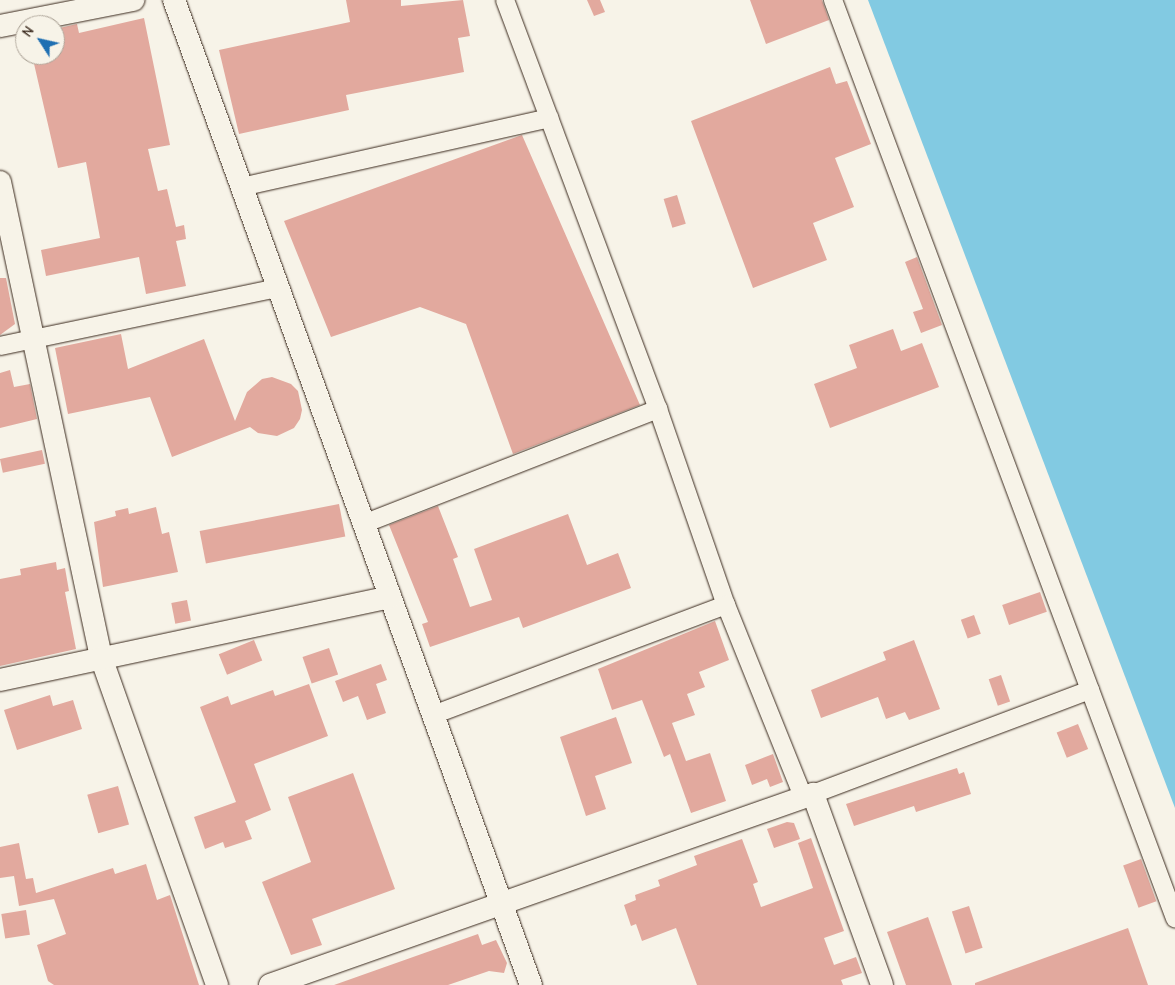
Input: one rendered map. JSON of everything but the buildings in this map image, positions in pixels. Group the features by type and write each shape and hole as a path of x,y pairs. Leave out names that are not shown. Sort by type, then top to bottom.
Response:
{"street":[{"path":"0,26 133,0"},
{"path":"174,0 531,985"},
{"path":"505,0 658,410 726,604 808,796 882,985"},
{"path":"833,0 1175,918"},
{"path":"241,187 550,118"},
{"path":"0,182 102,660 217,985"},
{"path":"0,346 277,288"},
{"path":"363,524 658,410"},
{"path":"0,680 102,660 390,597"},
{"path":"433,715 726,604"},
{"path":"270,985 808,796 1090,690"}],"water":[{"path":"868,0 1175,0 1175,808"}]}
